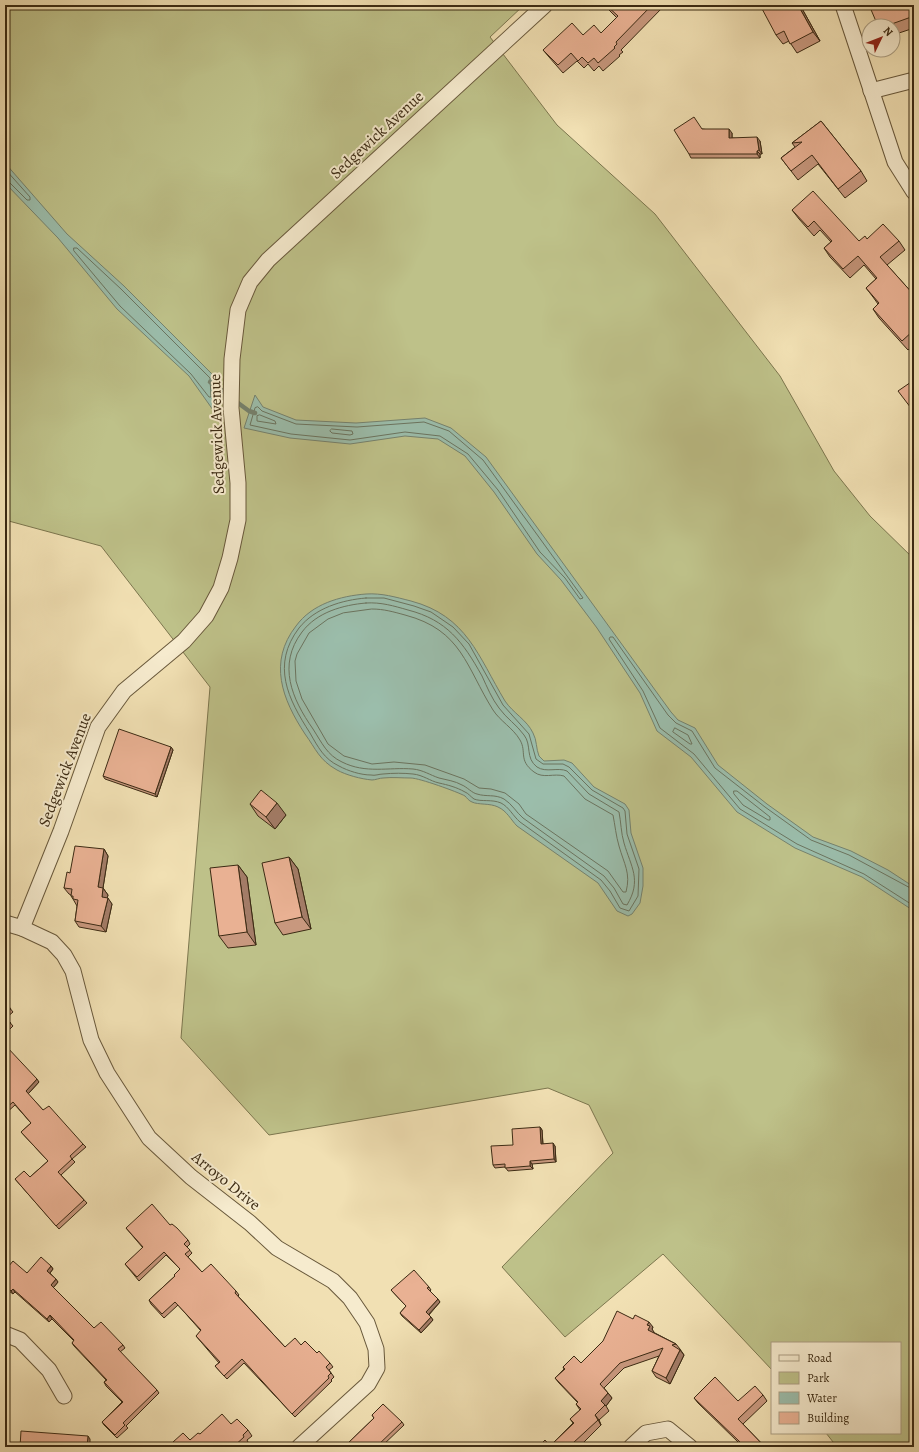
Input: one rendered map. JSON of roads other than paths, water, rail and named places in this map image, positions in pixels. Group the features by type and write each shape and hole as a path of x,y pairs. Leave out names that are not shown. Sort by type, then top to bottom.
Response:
{"street":[{"name":"Sedgewick Avenue","path":"22,928 61,831 98,727 124,691 184,641 206,616 221,588 230,558 238,520 238,483 231,408 232,359 238,310 250,282 268,260 545,5"},
{"path":"843,5 895,162 914,192"},
{"path":"871,91 914,80"},
{"name":"Arroyo Drive","path":"5,923 22,928 52,942 64,955 73,971 94,1046 107,1073 149,1138 191,1177 250,1223 277,1248 333,1281 350,1298 367,1323 376,1349 376,1368 368,1384 299,1447"},
{"path":"5,1334 20,1340 49,1370 64,1396"},
{"path":"631,1447 646,1433 668,1429 690,1447"}],"water":[{"path":"5,163 67,234 124,286 214,376 218,417 189,376 117,309 58,238 5,183"},
{"path":"255,395 263,407 296,420 356,423 425,418 451,428 486,457 671,712 678,720 695,728 718,765 767,804 813,837 851,851 888,870 914,887 914,911 862,877 795,848 737,812 691,757 657,731 640,693 597,628 561,580 537,554 494,492 465,456 438,439 405,436 350,444 290,438 244,428"},
{"path":"372,594 411,601 430,608 446,617 458,627 469,640 505,701 530,728 535,739 539,756 544,761 564,760 572,763 594,787 625,804 629,810 631,833 643,868 643,886 640,903 632,914 628,916 617,911 598,883 517,826 506,813 498,807 475,803 470,801 465,796 455,792 411,778 382,778 372,780 345,774 331,766 322,758 297,721 285,694 281,680 280,667 282,653 287,640 296,626 310,612 327,602 337,599 356,595"}],"waterway":[{"path":"210,382 228,395"},
{"path":"234,400 249,411 255,413"}]}
